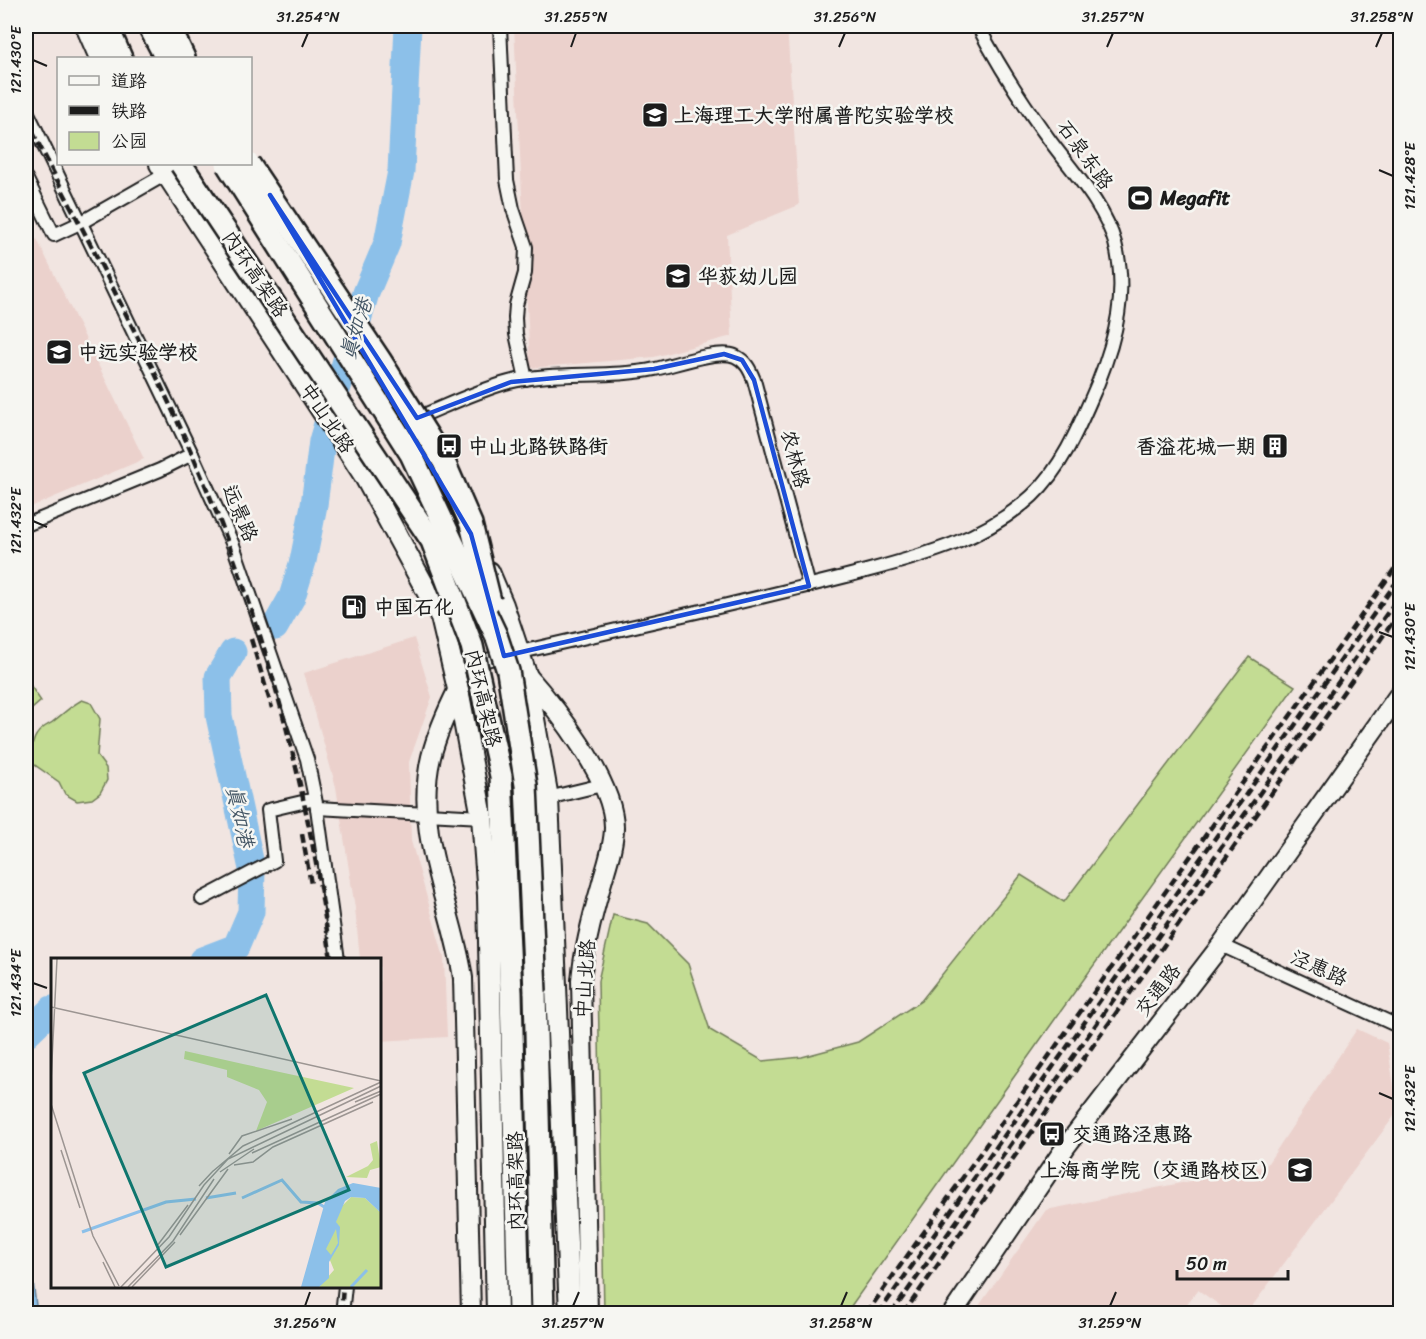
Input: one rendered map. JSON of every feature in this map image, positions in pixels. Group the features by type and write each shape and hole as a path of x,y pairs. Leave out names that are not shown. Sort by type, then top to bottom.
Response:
{"highway":[{"path":"106,26 122,57"},
{"path":"149,26 165,57"},
{"path":"169,26 184,57"},
{"name":"内环高架路","path":"228,165 411,454 496,635 517,672 526,785 535,992 543,1314"},
{"path":"251,165 380,360 444,462 471,524 517,672"},
{"name":"内环高架路","path":"169,167 432,541 472,646 501,776 511,992 519,1314"}],"main road":[{"path":"86,26 100,57"},
{"name":"中山北路","path":"251,165 471,534 503,605 519,653 517,672 548,798 570,1314"},
{"name":"中山北路","path":"169,167 364,475 441,617 458,689 482,817 488,895 497,1314"},
{"name":"中山北路","path":"517,672 551,702 574,735 609,800 614,829 587,934 581,981 588,1314"},
{"path":"458,689 445,716 431,759 427,789 427,814 430,841 459,953 463,978 471,1314"},
{"name":"交通路","path":"952,1314 1068,1145 1221,945 1401,693"}],"street":[{"path":"500,26 507,180 513,209 526,247 525,273 516,305 515,318 516,334 526,379"},
{"name":"石泉东路","path":"809,586 933,553 981,532 1032,495 1055,469 1081,422 1102,372 1117,325 1121,282 1115,243 1108,225 1096,204 1011,85 978,26"},
{"name":"远景路","path":"26,109 82,222 233,544 307,759 316,804 338,958"},
{"path":"26,178 54,235 82,222 169,167"},
{"name":"农林路","path":"405,423 496,386 526,379 654,369 724,354 734,355 749,368 754,380 809,586"},
{"path":"26,525 160,470 192,454"},
{"path":"453,668 809,586"},
{"path":"548,798 602,785"},
{"path":"202,899 274,861 268,810 316,804 482,817"},
{"name":"泾惠路","path":"1221,945 1401,1027"},
{"path":"342,1314 345,1288"}],"highlighted area":[{"path":"270,195 417,418 511,382 654,369 724,354 742,360 754,380 809,586 504,656 471,534"}],"shaded area":[{"name":"上海理工大学附属普陀实验学校","path":"514,26 787,26 799,205 727,235 732,336 654,357 530,368"},
{"name":"中远实验学校","path":"37,239 144,459 26,509 26,245"},
{"path":"414,638 432,697 409,762 411,841 444,958 447,1037 381,1041 381,958 360,958 355,908 336,787 304,673"},
{"name":"上海商学院（交通路校区）","path":"1357,1029 1387,1043 1398,1111 1247,1313 1231,1313 1198,1290 1181,1311 1172,1313 974,1313 1046,1210 1266,1166"}],"green space":[{"path":"1249,657 1295,686 846,1313 604,1313 598,981 613,915 648,924 688,964 710,1030 763,1061 802,1057 858,1042 921,1001 1021,875 1064,902"},
{"path":"26,679 41,701 26,714"},
{"path":"82,700 91,703 100,719 97,756 106,768 107,780 100,793 92,799 77,801 65,794 59,782 32,763 32,753 34,740 39,732"}],"water":[{"path":"26,1255 32,1274 37,1313 26,1313"}],"waterway":[{"name":"真如港","path":"275,627 292,597 303,561 314,505 322,441 366,293 387,243 401,171 408,26"},
{"name":"真如港","path":"207,958 236,947 251,912 252,869 219,716 218,677 233,652"},
{"name":"真如港","path":"26,1034 51,1010"}],"railway":[{"path":"26,119 158,379 198,468 244,587 264,648 297,771 322,897 331,958"},
{"path":"866,1314 1400,561"},
{"path":"878,1314 1395,584"},
{"path":"891,1314 1400,595"},
{"path":"903,1314 1400,612"},
{"path":"251,639 272,708"},
{"path":"302,834 311,884"},
{"path":"341,1314 343,1288"}],"place":[{"name":"上海理工大学附属普陀实验学校","path":"655,115"},
{"name":"Megafit","path":"1140,198"},
{"name":"华荻幼儿园","path":"678,276"},
{"name":"中远实验学校","path":"59,352"},
{"name":"中山北路铁路街","path":"449,446"},
{"name":"香溢花城一期","path":"1275,446"},
{"name":"中国石化","path":"354,607"},
{"name":"交通路泾惠路","path":"1052,1134"},
{"name":"上海商学院（交通路校区）","path":"1300,1170"}]}
